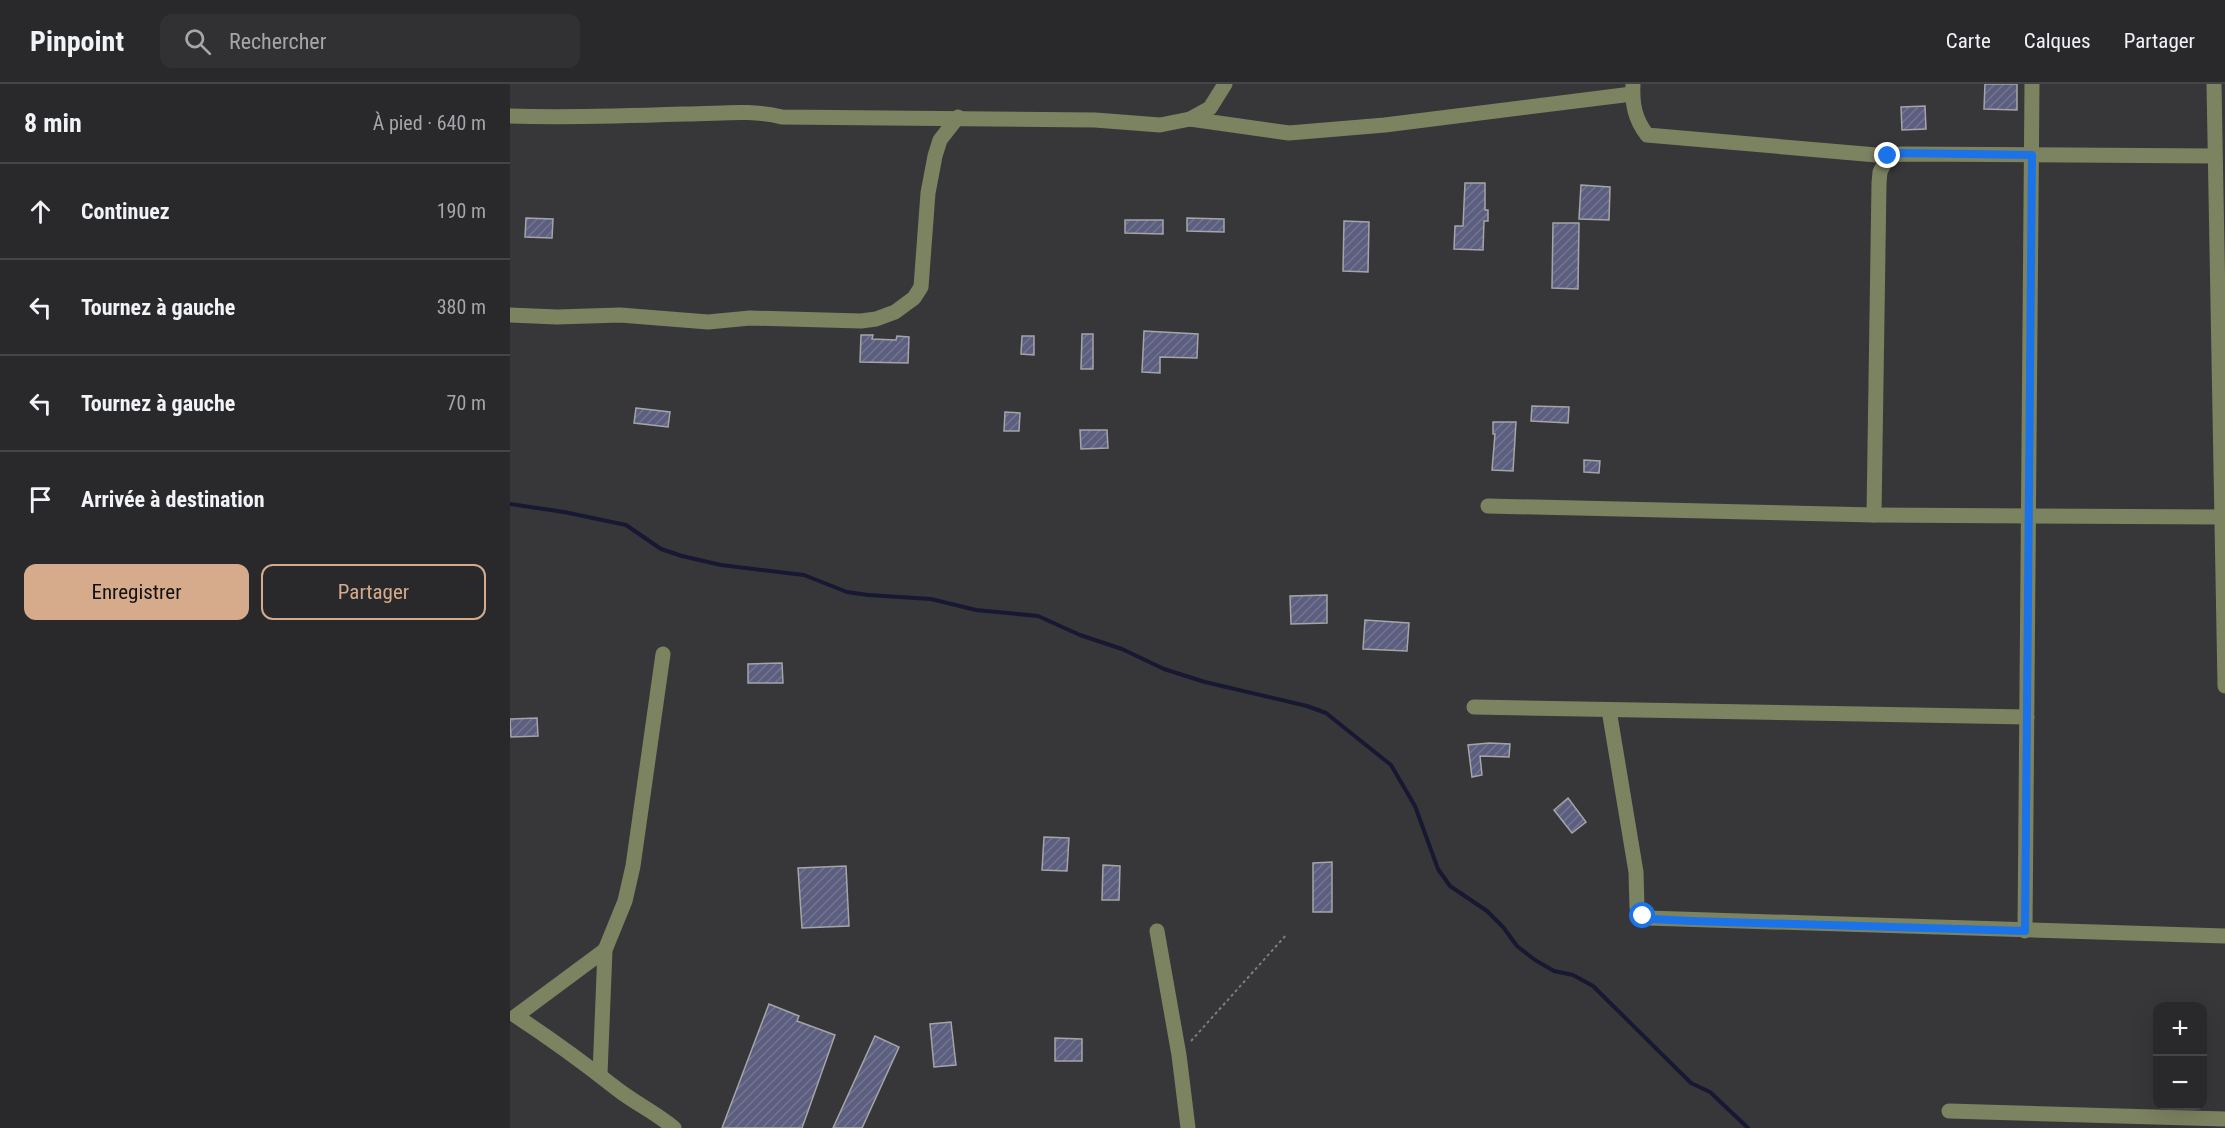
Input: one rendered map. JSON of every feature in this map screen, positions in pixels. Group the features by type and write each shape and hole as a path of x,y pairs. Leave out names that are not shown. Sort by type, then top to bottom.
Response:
{"street":[{"path":"1190,119 1210,108 1225,84"},
{"path":"2025,931 2032,84"},
{"path":"2214,84 2225,686"},
{"path":"510,116 716,114 750,111 792,117 1095,120 1154,125 1190,119 1289,133 1385,125 1632,89 1636,121 1647,135 1888,156 1902,153 2215,156"},
{"path":"510,315 557,317 620,315 708,322 750,318 861,321 889,315 908,304 921,287 928,193 935,156 940,140 957,117"},
{"path":"1874,514 1879,183 1880,171 1888,156"},
{"path":"1488,506 1874,514 2222,517"},
{"path":"600,1074 605,950 625,901 633,866 663,654"},
{"path":"1474,707 2027,717"},
{"path":"1609,710 1636,872 1637,907 1643,916 1652,919 1691,921 2225,936"},
{"path":"1157,931 1179,1055 1188,1128"},
{"path":"605,950 516,1016 674,1128"},
{"path":"1949,1111 2225,1119"}],"path":[{"path":"1179,1055 1287,934"}],"building":[{"path":"1985,84 2017,84 2017,110 1984,109"},
{"path":"1925,106 1926,129 1902,130 1901,107"},
{"path":"1465,183 1485,183 1485,210 1488,210 1488,221 1484,221 1483,250 1454,249 1455,226 1463,226"},
{"path":"1581,185 1610,187 1609,220 1579,219"},
{"path":"526,218 553,219 552,238 525,237"},
{"path":"1187,218 1224,219 1224,232 1187,231"},
{"path":"1125,220 1163,220 1163,234 1125,233"},
{"path":"1344,221 1369,222 1368,272 1343,271"},
{"path":"1553,223 1579,223 1578,289 1552,288"},
{"path":"1144,331 1198,334 1197,358 1160,357 1160,373 1142,372"},
{"path":"1082,334 1093,334 1093,369 1081,369"},
{"path":"861,335 873,335 872,339 896,340 897,336 909,337 908,363 860,362"},
{"path":"1022,336 1034,336 1034,355 1021,354"},
{"path":"1532,406 1569,407 1568,423 1531,421"},
{"path":"636,408 670,412 668,427 634,423"},
{"path":"1005,412 1020,413 1019,431 1004,431"},
{"path":"1493,422 1516,422 1513,471 1492,470 1495,434 1493,434"},
{"path":"1080,430 1107,430 1108,448 1081,449"},
{"path":"1584,460 1600,461 1599,473 1584,472"},
{"path":"1327,595 1327,623 1291,624 1290,596"},
{"path":"1365,620 1409,623 1407,651 1363,649"},
{"path":"782,663 783,683 748,683 748,664"},
{"path":"537,718 538,736 511,737 510,719"},
{"path":"1510,744 1509,757 1480,756 1482,775 1472,777 1468,745"},
{"path":"1568,798 1586,822 1572,833 1554,810"},
{"path":"1044,837 1069,838 1067,871 1042,870"},
{"path":"1332,862 1332,912 1313,912 1313,863"},
{"path":"1103,865 1120,866 1119,900 1102,900"},
{"path":"846,866 849,926 802,928 798,868"},
{"path":"769,1004 799,1016 797,1021 835,1035 802,1128 722,1128"},
{"path":"951,1022 956,1065 934,1067 930,1024"},
{"path":"875,1036 899,1047 862,1128 833,1128"},
{"path":"1055,1038 1082,1039 1082,1061 1055,1061"}],"waterway":[{"path":"510,504 626,525 661,549 682,556 721,565 804,575 847,592 931,599 976,610 1038,616 1080,635 1122,649 1164,669 1326,713 1391,765 1415,806 1438,869 1450,886 1487,911 1517,946 1535,960 1554,971 1573,975 1593,986 1691,1083 1710,1092 1748,1128"}],"route":[{"path":"1643,916 1652,919 1691,921 2025,931 2032,155 1902,153 1888,156"}]}
